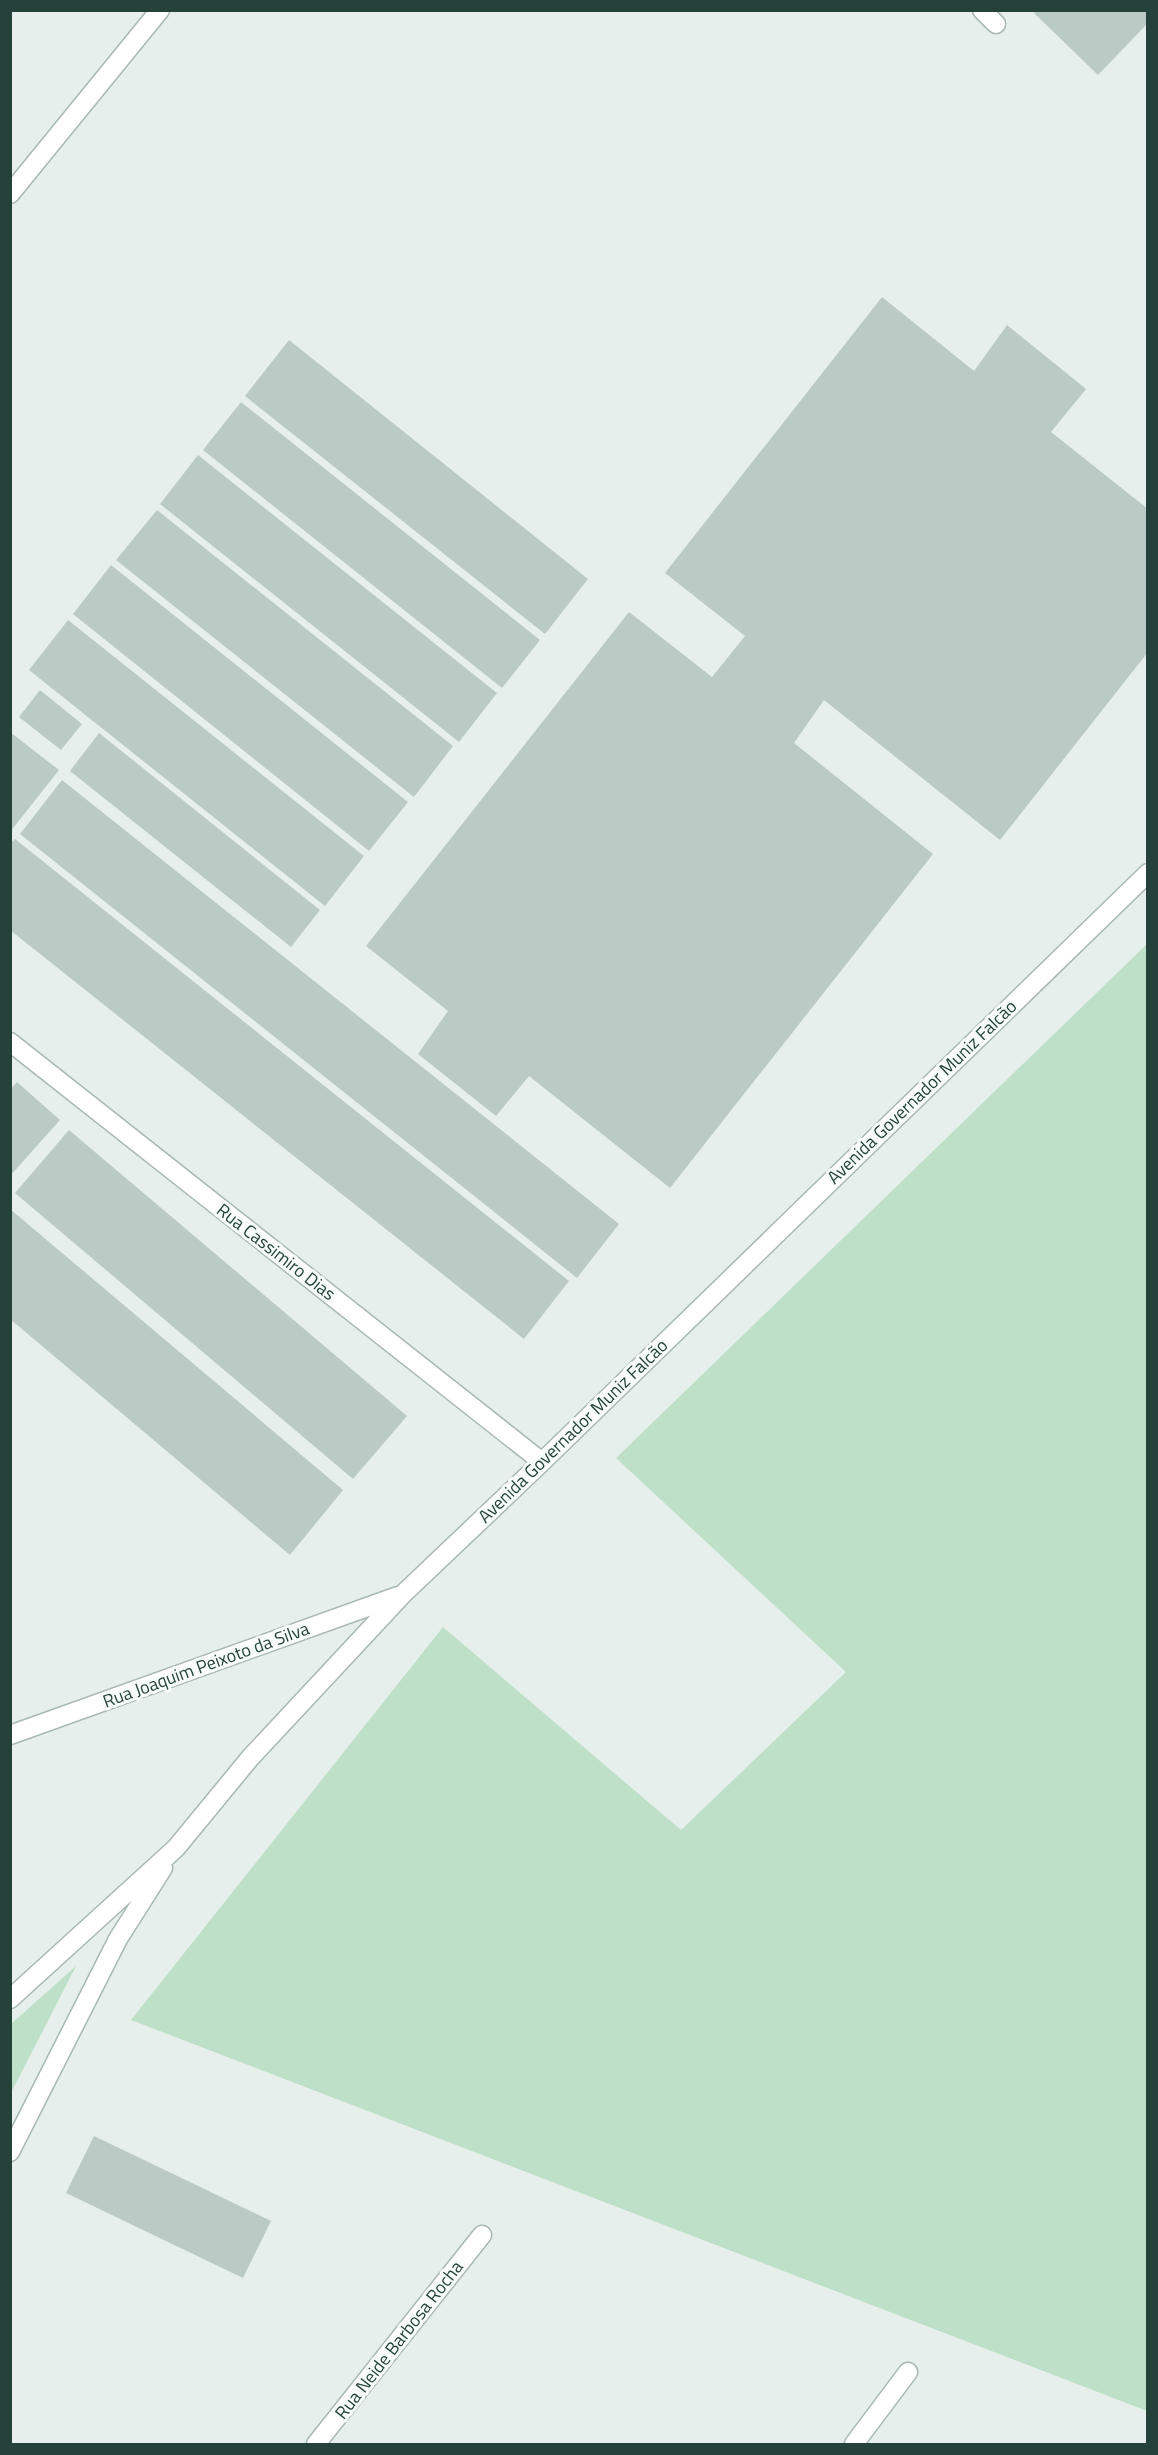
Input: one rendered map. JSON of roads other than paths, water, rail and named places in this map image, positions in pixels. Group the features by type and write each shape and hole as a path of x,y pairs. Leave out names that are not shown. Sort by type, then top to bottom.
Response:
{"street":[{"path":"10,194 160,10"},
{"path":"982,10 996,24"},
{"name":"Avenida Governador Muniz Falcão","path":"10,1999 176,1848 250,1758 402,1595 1148,873"},
{"name":"Rua Cassimiro Dias","path":"10,1042 542,1462"},
{"name":"Rua Joaquim Peixoto da Silva","path":"10,1735 402,1595"},
{"path":"10,2152 118,1940 176,1848"},
{"name":"Rua Neide Barbosa Rocha","path":"316,2445 482,2235"},
{"path":"854,2445 908,2372"}]}
